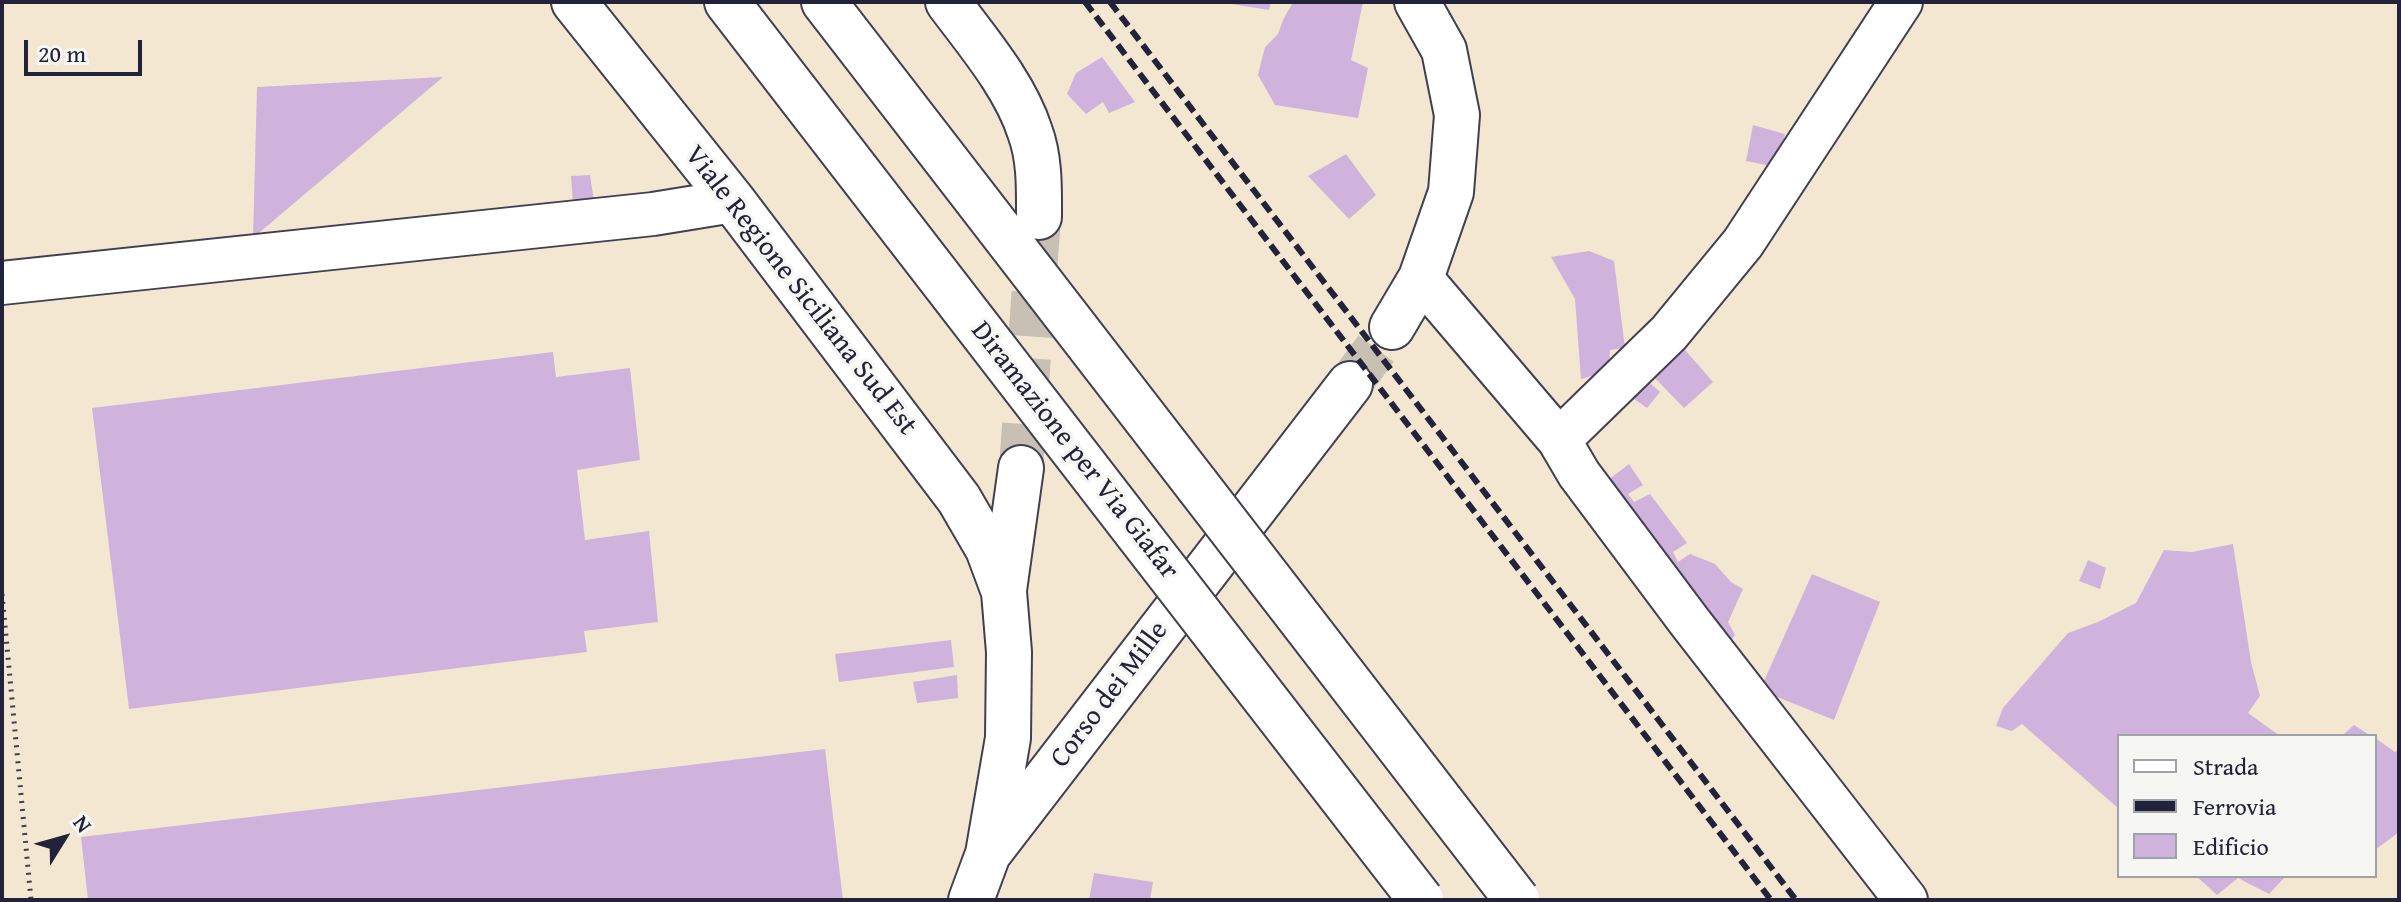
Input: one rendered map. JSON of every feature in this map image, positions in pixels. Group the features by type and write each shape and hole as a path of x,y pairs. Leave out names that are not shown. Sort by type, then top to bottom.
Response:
{"main road":[{"name":"Viale Regione Siciliana Sud Est","path":"574,2 733,201 959,499 988,549 1004,592"},
{"name":"Diramazione per Via Giafar","path":"727,2 1421,900"},
{"path":"824,2 1517,900"},
{"path":"948,2 998,68 1030,131 1040,178 1039,217"},
{"path":"1392,327 1421,278 1451,192 1457,115 1444,50 1417,2"},
{"name":"Corso dei Mille","path":"971,900 988,854 1350,384"},
{"name":"Viale Regione Siciliana Sud Est","path":"988,854 1008,738 1009,652 1004,592 1021,468"}],"street":[{"path":"1559,440 1669,333 1743,243 1901,2"},
{"path":"2,283 653,214 733,201"},
{"path":"1421,278 1559,440 1579,474 1689,621 1906,900"}],"path":[{"path":"2,594 31,900"}],"building":[{"path":"1219,2 1271,2 1269,10"},
{"path":"1293,2 1363,2 1351,60 1368,68 1358,118 1275,105 1258,75 1265,47 1278,34"},
{"path":"1102,57 1135,102 1109,113 1103,102 1086,114 1067,94 1076,73"},
{"path":"443,77 253,238 257,87"},
{"path":"1753,125 1785,134 1776,167 1746,161"},
{"path":"1346,154 1376,195 1349,219 1308,176"},
{"path":"590,175 594,201 573,203 571,176"},
{"path":"1589,251 1614,261 1625,348 1610,350 1609,371 1581,379 1575,299 1551,257"},
{"path":"1679,343 1713,382 1684,408 1648,371"},
{"path":"553,352 556,377 630,368 640,460 577,470 585,540 649,531 658,622 584,631 587,652 129,709 92,408"},
{"path":"1642,376 1660,392 1647,408 1627,394"},
{"path":"1629,464 1643,485 1628,494 1634,502 1650,494 1687,543 1673,552 1678,562 1690,554 1715,564 1731,582 1743,589 1728,622 1735,635 1724,650 1600,486"},
{"path":"2233,544 2251,662 2260,696 2248,713 2277,734 2117,734 2117,807 2022,724 2012,731 1996,726 2003,708 2068,633 2136,603 2164,550 2192,552"},
{"path":"2088,560 2106,568 2100,589 2079,581"},
{"path":"1812,574 1880,602 1834,720 1760,690"},
{"path":"951,640 954,667 839,682 835,654"},
{"path":"957,675 958,698 917,703 913,682"},
{"path":"2354,725 2368,734 2344,734"},
{"path":"2377,739 2395,752 2399,749 2399,832 2377,848"},
{"path":"825,749 843,900 88,900 81,837"},
{"path":"1094,873 1153,882 1150,900 1089,900"},
{"path":"2198,878 2238,878 2217,895"},
{"path":"2238,878 2284,878 2269,894"}],"tunnel":[{"path":"1021,468 1039,217"},
{"path":"1350,384 1392,327"}],"railway":[{"path":"1085,2 1771,900"},
{"path":"1110,2 1796,900"}]}
